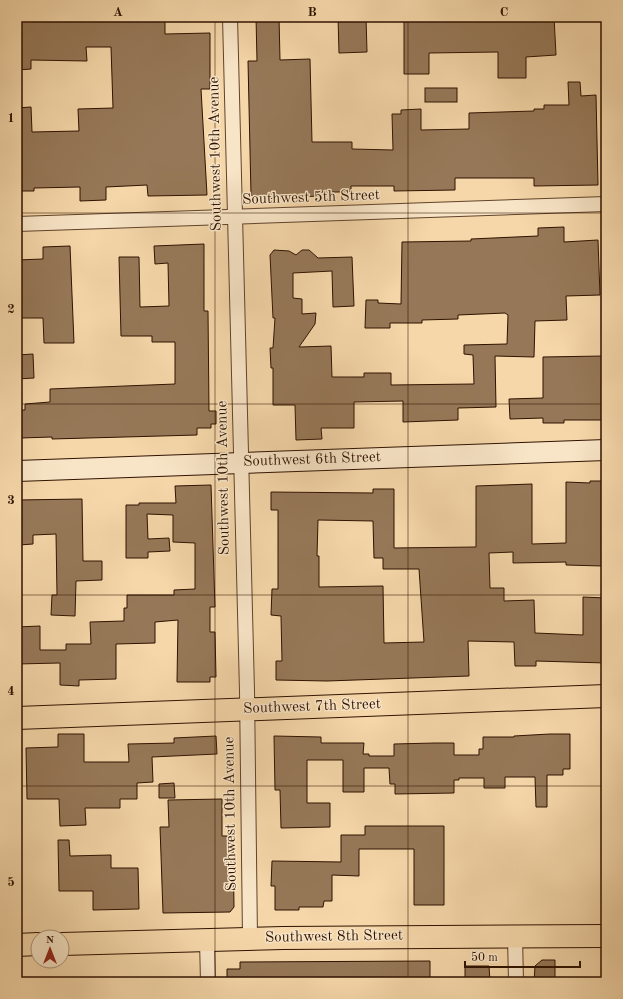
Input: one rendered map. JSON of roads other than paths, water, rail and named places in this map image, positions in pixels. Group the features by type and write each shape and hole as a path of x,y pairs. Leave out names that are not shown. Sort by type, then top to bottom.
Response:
{"main road":[{"name":"Southwest 7th Street","path":"17,718 606,696"},
{"name":"Southwest 8th Street","path":"70,944 250,938 606,936"},
{"path":"17,945 30,944"}],"street":[{"name":"Southwest 10th Avenue","path":"230,17 247,710 250,938"},
{"name":"Southwest 5th Street","path":"17,224 234,218 606,204"},
{"name":"Southwest 6th Street","path":"17,471 606,450"},
{"path":"515,936 516,982"},
{"path":"207,940 208,982"}]}
